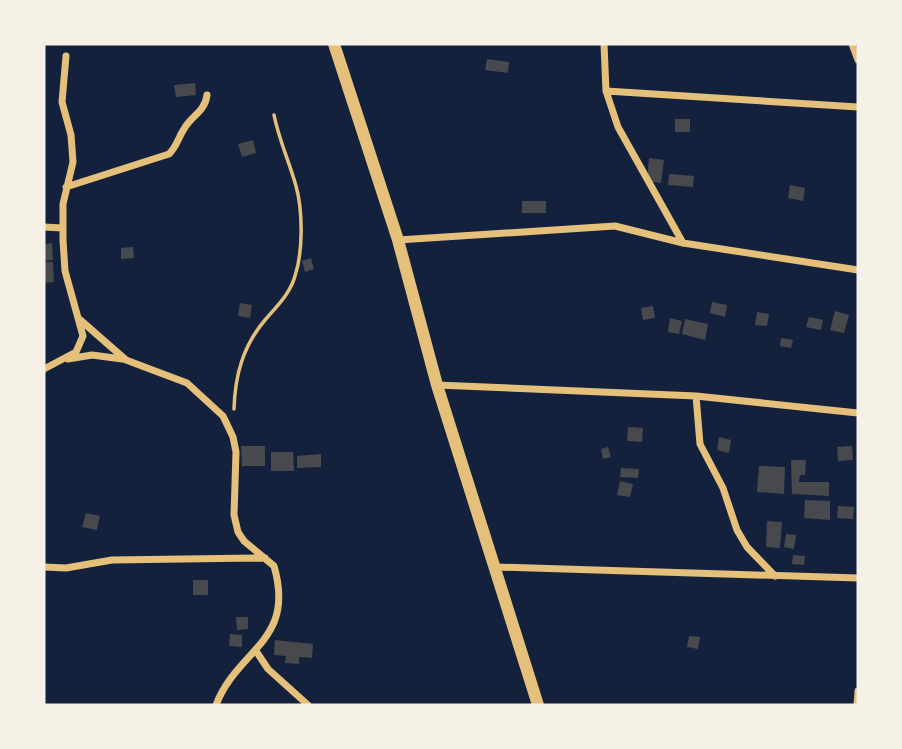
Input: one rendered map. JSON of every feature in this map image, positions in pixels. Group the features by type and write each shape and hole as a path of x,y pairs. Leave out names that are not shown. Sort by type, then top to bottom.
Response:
{"main road":[{"path":"334,44 398,240 437,386 538,705"}],"street":[{"path":"604,44 606,91 618,127 637,166 683,243"},
{"path":"852,44 858,60"},
{"path":"44,369 76,352 83,336 65,271 62,228 66,187 74,162 71,135 62,102 66,56"},
{"path":"606,91 858,107"},
{"path":"66,187 169,154 176,147 185,126 206,104 207,95"},
{"path":"398,240 615,226 683,243 858,270"},
{"path":"44,227 62,228"},
{"path":"78,318 126,360"},
{"path":"67,359 92,355 126,360 187,383 223,416 233,437 236,452 234,515 237,531 244,541 274,566 279,581 276,618 256,651 222,690 216,705"},
{"path":"437,386 696,396 858,413"},
{"path":"696,396 700,444 723,488 737,530 747,547 775,576"},
{"path":"44,567 66,568 112,560 266,558"},
{"path":"496,567 858,578"},
{"path":"256,651 268,669 308,705"},
{"path":"857,705 858,691"}],"path":[{"path":"234,412 238,372 247,345 280,304 295,276 299,241 297,188 280,144 274,115"}],"building":[{"path":"487,59 509,62 508,73 485,70"},
{"path":"195,83 196,95 176,97 174,85"},
{"path":"675,119 690,119 690,132 675,132"},
{"path":"253,140 256,153 242,157 238,144"},
{"path":"649,158 664,160 661,183 647,181"},
{"path":"669,174 694,176 693,187 668,185"},
{"path":"790,185 805,188 803,201 788,198"},
{"path":"522,201 546,201 546,213 522,213"},
{"path":"52,243 53,260 44,261 44,244"},
{"path":"133,247 134,258 121,259 121,248"},
{"path":"311,258 314,269 305,272 302,261"},
{"path":"44,262 53,262 54,282 44,283"},
{"path":"712,302 727,305 725,317 710,313"},
{"path":"240,303 252,305 250,318 238,316"},
{"path":"653,306 655,318 643,320 641,308"},
{"path":"835,311 849,315 844,333 830,330"},
{"path":"757,312 769,314 767,326 755,325"},
{"path":"809,317 823,320 821,330 806,327"},
{"path":"670,318 682,321 679,334 668,332"},
{"path":"685,319 708,324 705,340 682,334"},
{"path":"781,338 793,340 791,348 780,346"},
{"path":"628,427 643,428 642,442 627,441"},
{"path":"719,437 731,440 729,453 717,450"},
{"path":"241,446 265,446 265,466 242,466"},
{"path":"852,446 853,460 838,461 837,447"},
{"path":"608,447 611,457 603,459 601,449"},
{"path":"271,452 293,452 294,471 271,471"},
{"path":"321,454 321,467 297,468 297,456"},
{"path":"791,460 806,460 805,475 800,475 799,482 829,482 829,496 792,494"},
{"path":"759,466 785,467 784,494 757,492"},
{"path":"621,468 639,469 638,478 620,477"},
{"path":"620,481 633,484 630,497 617,495"},
{"path":"805,500 830,501 830,520 804,518"},
{"path":"838,506 854,507 853,519 837,518"},
{"path":"86,513 100,516 97,530 82,527"},
{"path":"767,521 782,522 780,548 766,547"},
{"path":"786,534 796,535 794,549 784,547"},
{"path":"793,555 805,556 804,565 792,564"},
{"path":"193,580 208,580 208,595 193,595"},
{"path":"236,617 248,617 248,629 237,630"},
{"path":"230,634 242,635 242,647 229,646"},
{"path":"689,636 700,637 698,649 687,647"},
{"path":"275,640 313,644 312,658 299,657 299,664 285,663 286,656 274,655"}]}
